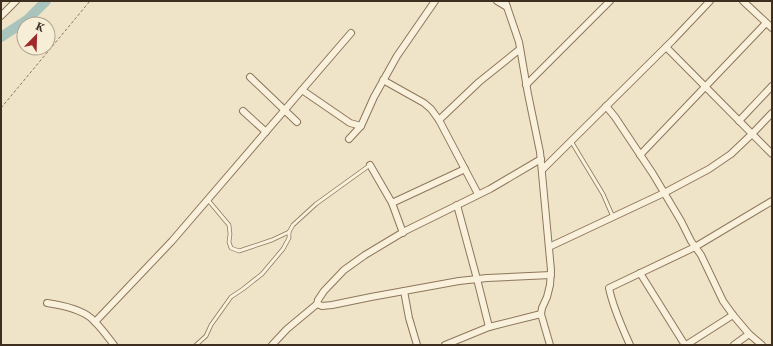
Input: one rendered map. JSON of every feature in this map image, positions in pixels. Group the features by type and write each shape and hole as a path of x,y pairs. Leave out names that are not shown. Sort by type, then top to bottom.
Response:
{"street":[{"path":"1,16 16,1"},
{"path":"349,139 361,126 374,97 397,56 435,1"},
{"path":"497,1 506,4 520,48 540,152 551,275 547,297 541,314 550,345"},
{"path":"526,85 610,1"},
{"path":"743,1 772,28"},
{"path":"542,170 666,47 706,3"},
{"path":"640,155 766,23"},
{"path":"95,322 172,241 351,32"},
{"path":"666,47 772,154"},
{"path":"440,120 479,82 520,48"},
{"path":"250,77 297,122"},
{"path":"383,80 424,103 431,109 440,120 478,194"},
{"path":"739,121 772,86"},
{"path":"302,90 350,123 361,126"},
{"path":"606,106 664,193 701,255 723,301 749,334 762,345"},
{"path":"243,111 266,132"},
{"path":"549,247 664,193 721,162 752,134 772,113"},
{"path":"272,345 317,304 324,291 344,270 365,255 403,233 541,160"},
{"path":"370,166 392,203 403,233"},
{"path":"392,203 465,169"},
{"path":"630,345 611,298 609,288 695,246 772,201"},
{"path":"457,205 489,327"},
{"path":"640,272 685,345 733,315"},
{"path":"317,304 322,306 332,305 459,281 551,275"},
{"path":"404,291 409,318 417,345"},
{"path":"47,303 82,312 95,322 114,345"},
{"path":"445,345 489,327 541,314"},
{"path":"734,345 749,334"}],"lane":[{"path":"571,141 603,194 613,217"},
{"path":"196,345 206,336 211,325 231,297 262,274 283,249 289,238 289,232 293,225 316,204 370,166"},
{"path":"208,200 229,225 229,242 231,248 239,251 272,240 289,232"}],"path":[{"path":"1,108 90,1"}],"waterway":[{"path":"1,37 27,20 46,1"}]}
